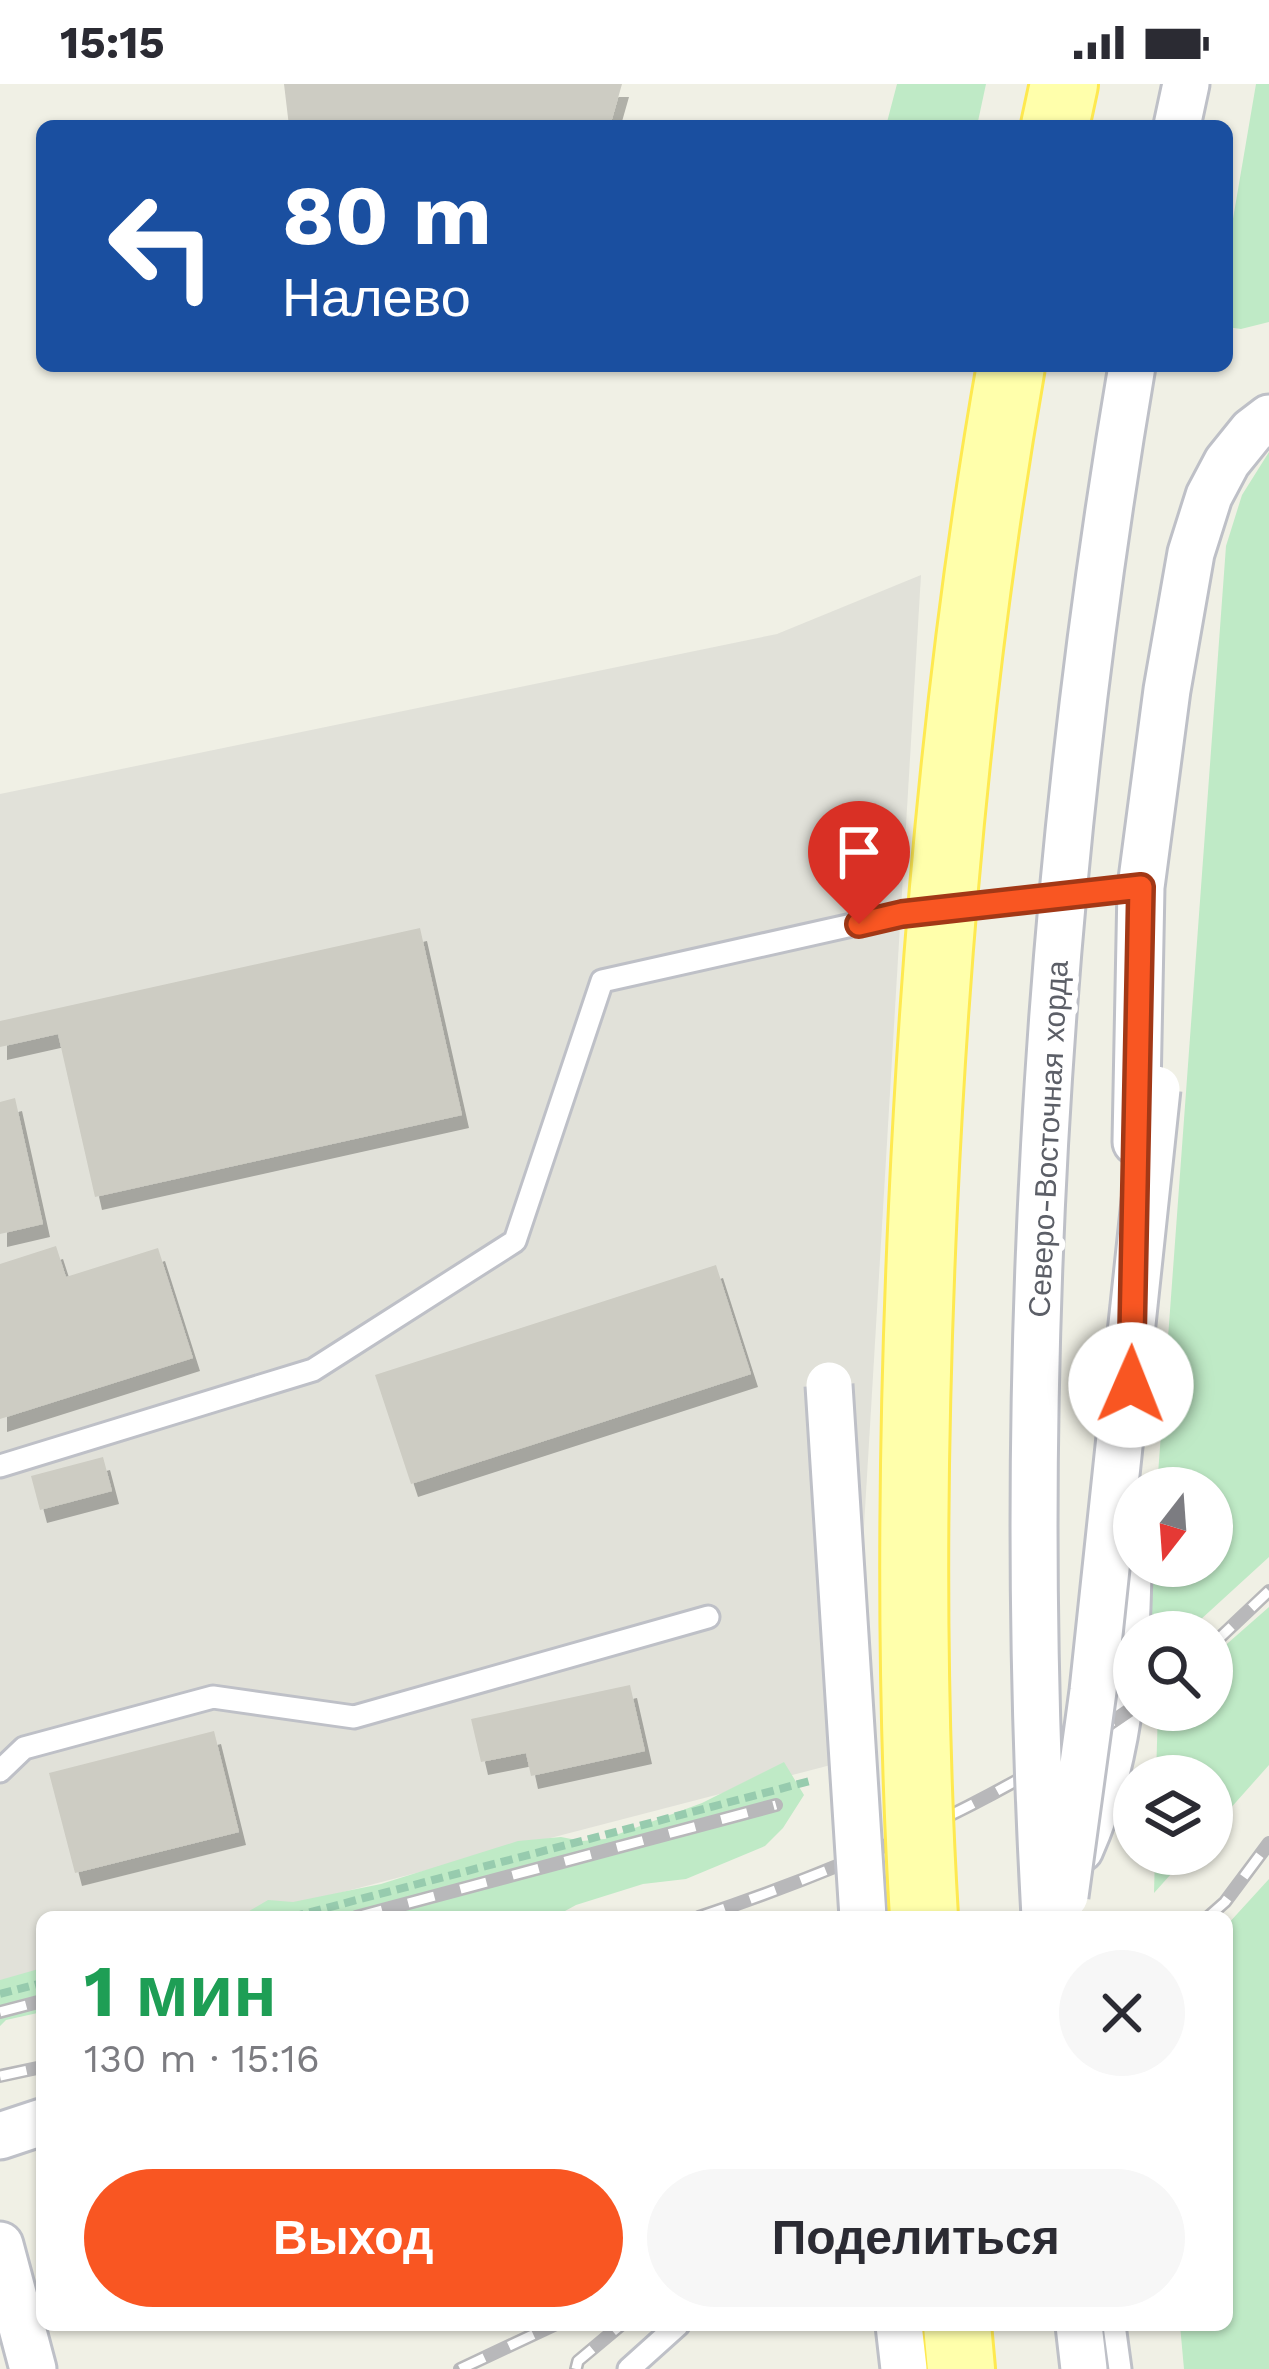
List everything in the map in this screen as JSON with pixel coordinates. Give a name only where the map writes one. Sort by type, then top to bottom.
[{"type":"main road","points":[[1056,120],[1064,84]]},
{"type":"main road","points":[[924,1911],[914,1580],[917,1346],[931,1036],[959,735],[1010,372]]},
{"type":"main road","points":[[958,2331],[961,2369]]},
{"type":"street","points":[[1178,120],[1186,84]]},
{"type":"street","name":"Северо-Восточная хорда","points":[[1046,1911],[1034,1611],[1033,1383],[1049,1079],[1075,761],[1131,372]]},
{"type":"street","points":[[1030,1911],[1081,1848],[1108,1778],[1124,1692],[1141,887],[1191,553],[1209,496],[1227,462],[1269,418]]},
{"type":"street","points":[[1063,1911],[1093,1691],[1157,1089]]},
{"type":"street","points":[[829,1385],[863,1911]]},
{"type":"street","points":[[0,2136],[36,2124]]},
{"type":"street","points":[[0,2245],[33,2369]]},
{"type":"street","points":[[900,2331],[904,2369]]},
{"type":"street","points":[[1080,2331],[1084,2369]]},
{"type":"lane","points":[[0,1466],[313,1370],[515,1241],[602,981],[902,914],[1141,887]]},
{"type":"lane","points":[[0,1771],[24,1748],[213,1697],[354,1718],[708,1617]]},
{"type":"lane","points":[[629,2369],[671,2331]]},
{"type":"lane","points":[[1115,2331],[1120,2369]]},
{"type":"path","points":[[315,1911],[810,1781]]},
{"type":"path","points":[[0,1994],[36,1985]]},
{"type":"shaded area","points":[[921,575],[850,1760],[270,1911],[36,1911],[36,1973],[0,1982],[0,794],[777,634]]},
{"type":"green space","points":[[897,84],[986,84],[978,120],[888,120]]},
{"type":"green space","points":[[1256,84],[1269,84],[1269,322],[1241,329],[1233,328],[1233,219]]},
{"type":"green space","points":[[1269,452],[1269,1557],[1210,1611],[1148,1611],[1149,1587],[1233,1587],[1233,1467],[1159,1467],[1226,546],[1242,495]]},
{"type":"green space","points":[[1269,1607],[1269,1765],[1233,1805],[1233,1755],[1157,1755],[1157,1731],[1233,1731],[1233,1639]]},
{"type":"green space","points":[[784,1762],[804,1795],[765,1846],[686,1879],[643,1884],[565,1911],[249,1911],[268,1900],[293,1902],[381,1884],[518,1841],[605,1839],[702,1803]]},
{"type":"green space","points":[[1154,1875],[1170,1875],[1154,1893]]},
{"type":"green space","points":[[1269,1879],[1269,2369],[1184,2369],[1181,2331],[1233,2331],[1233,1918]]},
{"type":"green space","points":[[36,1970],[36,2013],[6,2020],[0,2026],[0,1980]]},
{"type":"building","points":[[284,84],[622,84],[612,120],[288,120]]},
{"type":"building","points":[[420,928],[462,1115],[95,1197],[58,1034],[0,1047],[0,1021]]},
{"type":"building","points":[[15,1098],[43,1224],[0,1234],[0,1102]]},
{"type":"building","points":[[56,1246],[66,1277],[158,1248],[193,1358],[0,1419],[0,1264]]},
{"type":"building","points":[[716,1265],[751,1374],[411,1484],[375,1375]]},
{"type":"building","points":[[103,1457],[112,1491],[40,1510],[31,1476]]},
{"type":"building","points":[[630,1685],[645,1751],[531,1776],[526,1753],[481,1762],[471,1719]]},
{"type":"building","points":[[214,1731],[239,1832],[75,1873],[49,1773]]},
{"type":"railway","points":[[1233,1625],[1269,1591]]},
{"type":"railway","points":[[715,1911],[924,1828],[1031,1772],[1113,1721]]},
{"type":"railway","points":[[378,1911],[776,1805]]},
{"type":"railway","points":[[1215,1911],[1269,1843]]},
{"type":"railway","points":[[0,2012],[36,2003]]},
{"type":"railway","points":[[0,2076],[36,2068]]},
{"type":"railway","points":[[460,2369],[541,2331]]},
{"type":"railway","points":[[576,2369],[578,2361],[614,2331]]},
{"type":"route","points":[[859,924],[902,914],[1141,887],[1131,1385]]}]
